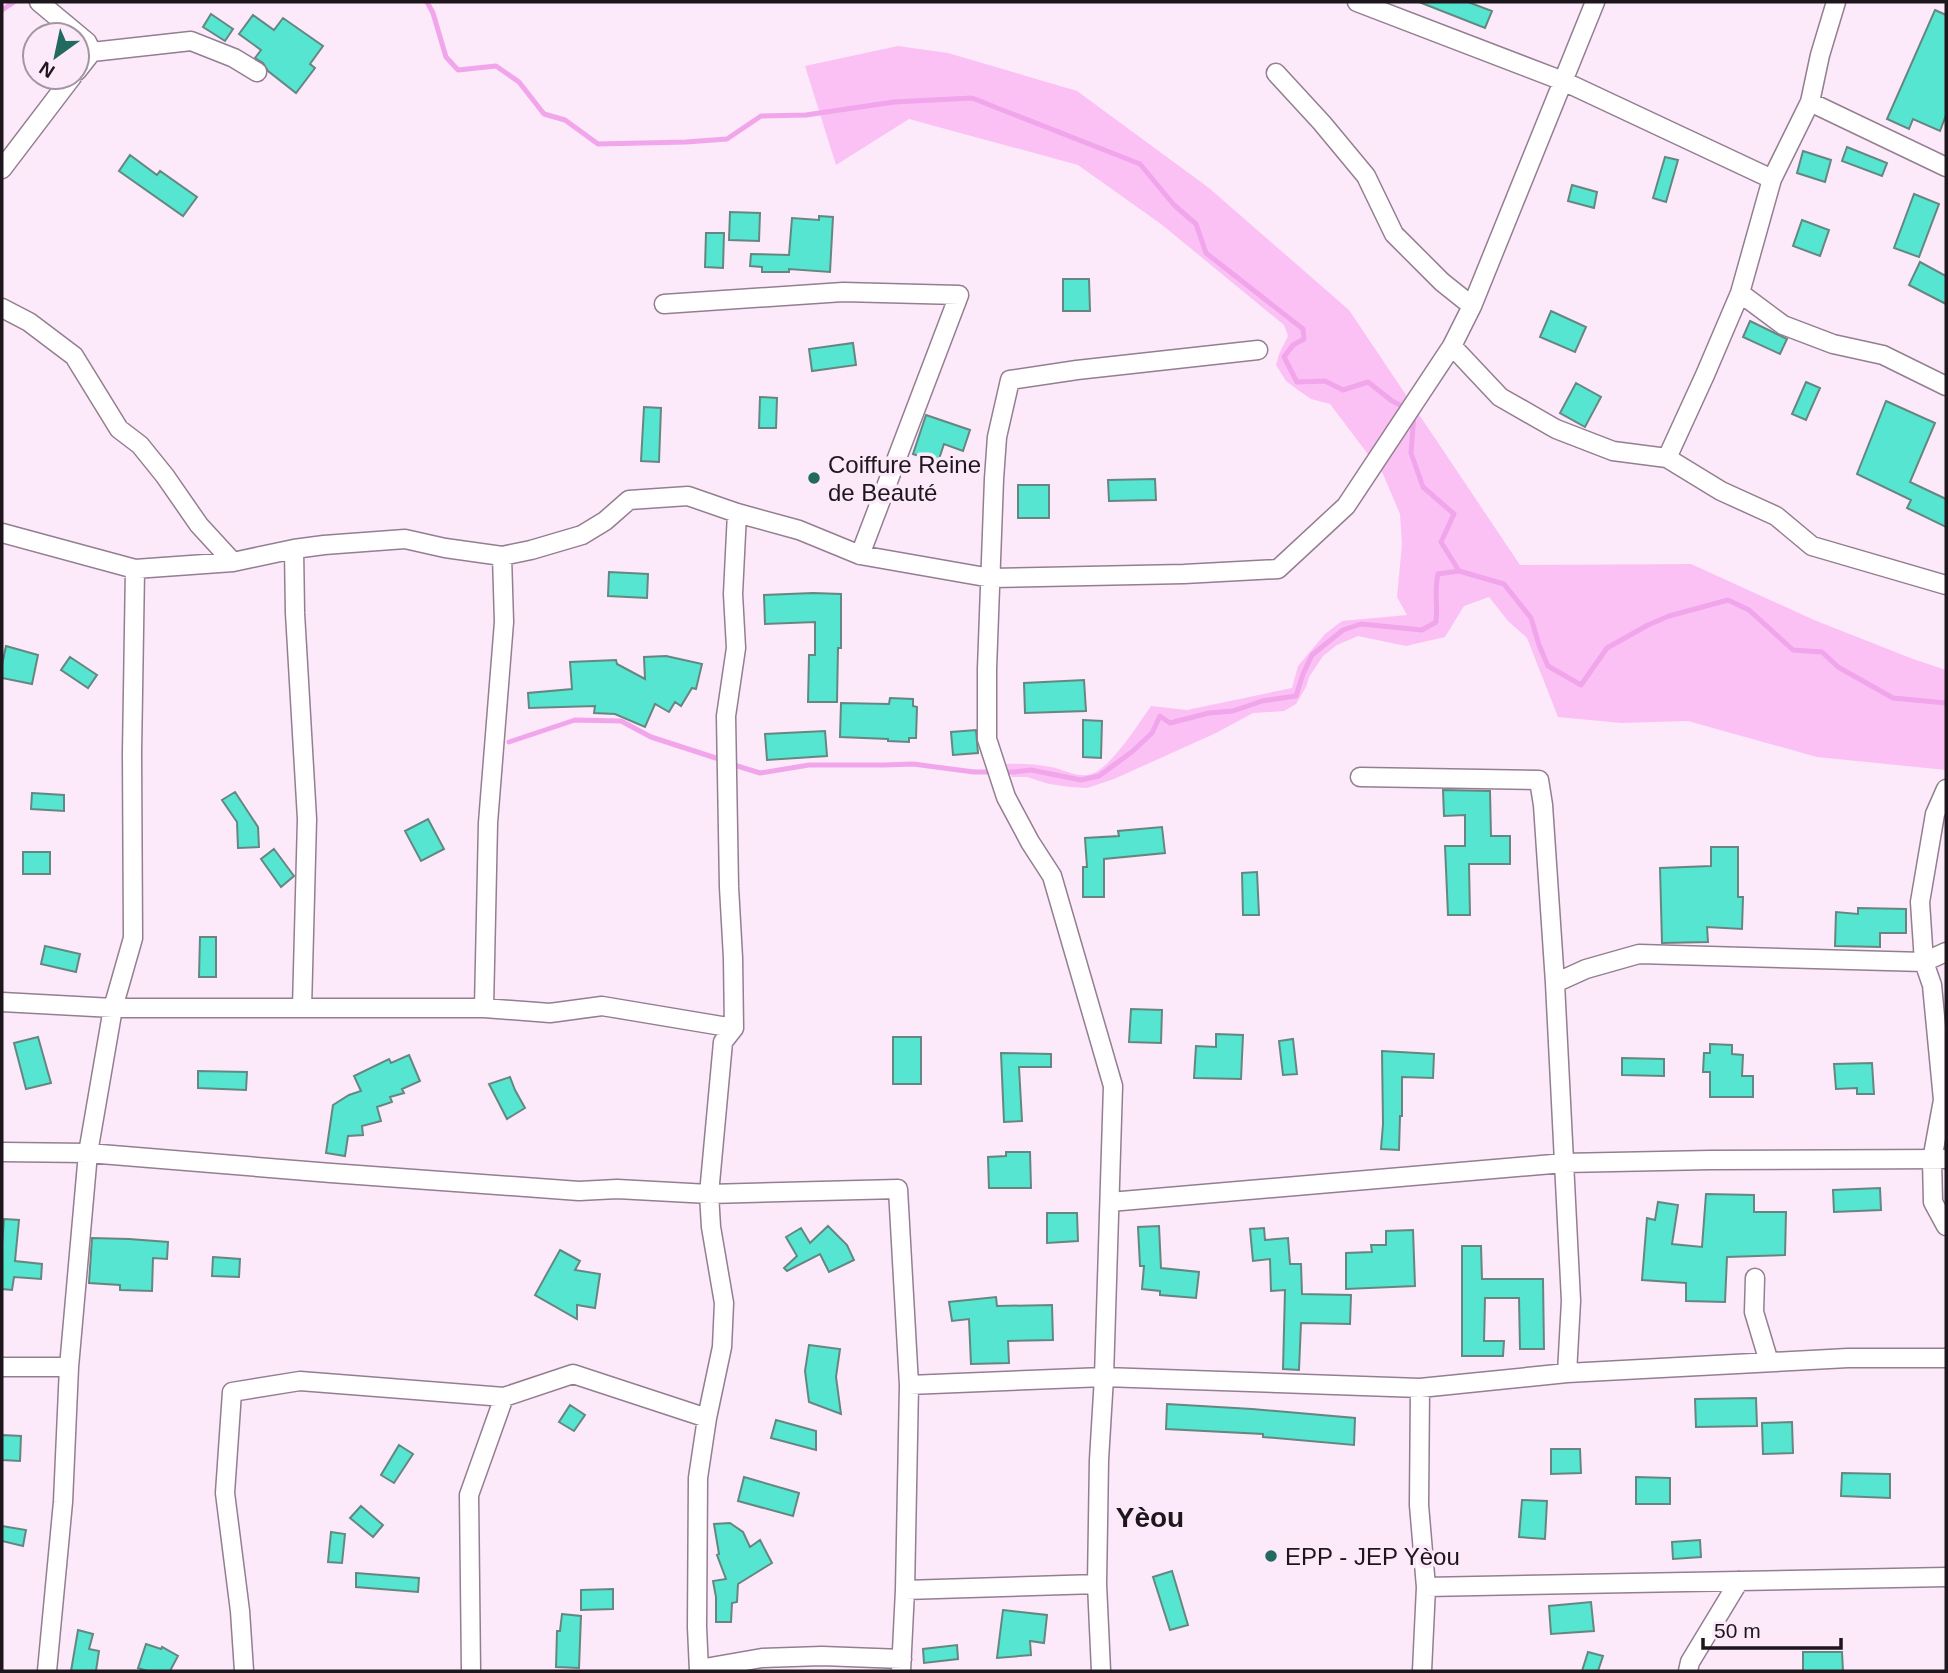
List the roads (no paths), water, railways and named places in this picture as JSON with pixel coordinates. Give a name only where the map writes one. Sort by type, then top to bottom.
[{"type":"street","points":[[39,2],[87,42],[92,52],[191,41],[234,58],[257,72]]},
{"type":"street","points":[[1357,2],[1563,81],[1772,178]]},
{"type":"street","points":[[2,533],[135,569],[233,562],[294,549],[405,539],[502,556],[582,536],[629,500],[688,496],[799,530],[860,555],[991,578],[1278,569],[1346,506],[1452,346],[1472,306],[1595,2]]},
{"type":"street","points":[[1667,458],[1740,293],[1772,178],[1810,102],[1820,55],[1836,2]]},
{"type":"street","points":[[1276,73],[1366,176],[1394,234],[1472,306]]},
{"type":"street","points":[[2,169],[61,91]]},
{"type":"street","points":[[1810,102],[1946,167]]},
{"type":"street","points":[[664,304],[843,292],[959,295],[860,555]]},
{"type":"street","points":[[1740,293],[1783,325],[1833,344],[1883,355],[1946,386]]},
{"type":"street","points":[[2,308],[29,322],[74,356],[120,429],[140,445],[165,475],[199,525],[233,562]]},
{"type":"street","points":[[1452,346],[1500,397],[1556,429],[1613,451],[1667,458],[1721,491],[1776,516],[1812,546],[1946,585]]},
{"type":"street","points":[[1101,1671],[1097,1584],[1113,1086],[1052,876],[1006,797],[987,739],[987,668],[997,437],[1010,380],[1258,349]]},
{"type":"street","points":[[2,1152],[89,1153],[579,1191],[617,1189],[709,1194],[898,1189],[909,1385],[901,1665],[822,1656],[762,1658],[699,1670],[696,1627],[698,1478],[722,1347],[724,1303],[710,1227],[709,1194],[723,1042],[734,1028],[726,716],[736,648],[733,594],[737,513]]},
{"type":"street","points":[[294,549],[307,819],[302,1008]]},
{"type":"street","points":[[484,1008],[488,822],[504,622],[502,556]]},
{"type":"street","points":[[47,1671],[63,1502],[69,1367],[89,1153],[113,1008],[133,937],[135,569]]},
{"type":"street","points":[[1360,777],[1539,780],[1555,983],[1571,1301],[1567,1373]]},
{"type":"street","points":[[1946,789],[1936,814],[1920,902],[1924,962],[1932,985],[1943,1100],[1933,1202],[1946,1226]]},
{"type":"street","points":[[1555,983],[1586,969],[1639,954],[1924,962],[1946,952]]},
{"type":"street","points":[[2,1002],[113,1008],[484,1008],[550,1013],[602,1006],[734,1028]]},
{"type":"street","points":[[1110,1202],[1564,1163],[1939,1159]]},
{"type":"street","points":[[1755,1278],[1754,1312],[1769,1362]]},
{"type":"street","points":[[909,1385],[1104,1377],[1420,1388],[1567,1373],[1849,1358],[1946,1358]]},
{"type":"street","points":[[2,1367],[69,1367]]},
{"type":"street","points":[[244,1671],[240,1611],[225,1493],[232,1392],[300,1381],[504,1397],[573,1374],[707,1419]]},
{"type":"street","points":[[1420,1388],[1419,1505],[1426,1587],[1422,1671]]},
{"type":"street","points":[[471,1671],[469,1495],[504,1397]]},
{"type":"street","points":[[1426,1587],[1946,1577]]},
{"type":"street","points":[[1688,1671],[1690,1662],[1739,1581]]},
{"type":"street","points":[[905,1590],[1097,1584]]},
{"type":"waterway","points":[[2,10],[14,2]]},
{"type":"waterway","points":[[427,2],[446,57],[458,70],[496,66],[519,82],[544,114],[565,120],[598,144],[727,139],[761,116],[806,115],[894,102],[972,98],[1140,164],[1174,205],[1196,224],[1206,253],[1303,329],[1304,339],[1293,345],[1284,357],[1297,382],[1325,381],[1343,390],[1368,382],[1392,401],[1406,408]]},
{"type":"waterway","points":[[1414,414],[1411,453],[1423,487],[1454,514],[1441,542],[1459,571],[1504,584],[1531,618],[1548,666],[1581,685],[1607,648],[1669,616],[1728,600],[1749,610],[1793,650],[1822,652],[1838,667],[1893,698],[1946,703]]},
{"type":"waterway","points":[[731,764],[760,773],[809,765],[913,764],[974,772],[1031,770],[1081,780],[1099,776],[1152,733],[1160,716],[1170,723],[1209,713],[1233,711],[1262,701],[1296,696],[1312,655],[1343,630],[1361,624],[1422,630],[1436,622],[1438,574],[1459,571]]},
{"type":"waterway","points":[[509,742],[575,720],[621,721],[651,737],[722,760]]},
{"type":"place","name":"Coiffure Reine de Beauté","points":[[814,478]]},
{"type":"place","name":"EPP - JEP Yèou","points":[[1271,1556]]},
{"type":"district","name":"Yèou","points":[[1150,1517]]}]
